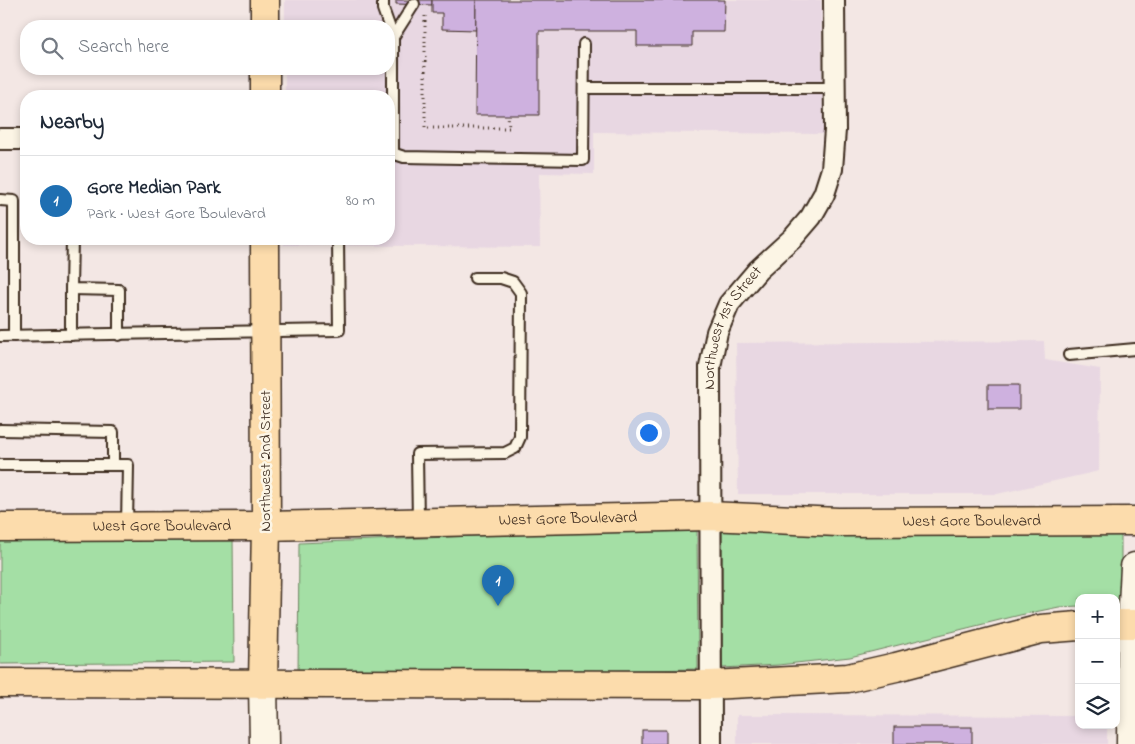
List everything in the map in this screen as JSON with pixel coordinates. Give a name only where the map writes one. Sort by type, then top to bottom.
[{"type":"main road","points":[[265,0],[265,20]]},
{"type":"main road","points":[[265,75],[265,90]]},
{"type":"main road","name":"Northwest 2nd Street","points":[[263,683],[266,526],[265,245]]},
{"type":"main road","name":"West Gore Boulevard","points":[[0,527],[266,526],[709,516],[838,522],[1135,521]]},
{"type":"main road","points":[[0,683],[710,685],[848,678],[1041,629],[1075,626]]},
{"type":"street","name":"Northwest 1st Street","points":[[711,744],[710,367],[717,332],[728,304],[758,270],[793,238],[811,217],[824,194],[832,169],[835,130],[834,0]]},
{"type":"street","points":[[0,139],[20,139]]},
{"type":"street","points":[[1131,744],[1128,624],[1135,567]]},
{"type":"street","points":[[263,683],[264,744]]},
{"type":"lane","points":[[383,0],[383,9],[387,20]]},
{"type":"lane","points":[[395,34],[414,4]]},
{"type":"lane","points":[[395,154],[404,157],[583,160],[584,44]]},
{"type":"lane","points":[[392,75],[392,90]]},
{"type":"lane","points":[[584,88],[835,88]]},
{"type":"lane","points":[[0,200],[14,200],[14,336]]},
{"type":"lane","points":[[71,335],[72,245]]},
{"type":"lane","points":[[0,336],[339,330],[338,245]]},
{"type":"lane","points":[[418,522],[417,454],[504,453],[515,448],[520,437],[521,293],[513,282],[501,278],[475,278]]},
{"type":"lane","points":[[71,289],[119,290],[119,335]]},
{"type":"lane","points":[[1068,355],[1135,350]]},
{"type":"lane","points":[[0,430],[113,432],[113,465]]},
{"type":"lane","points":[[0,465],[128,465],[127,526]]},
{"type":"path","points":[[425,10],[425,128],[509,128],[508,115]]},
{"type":"shaded area","points":[[285,0],[821,0],[823,134],[594,132],[594,174],[539,173],[540,247],[284,245],[395,245],[395,90],[285,90],[285,75],[395,75],[395,20],[285,20]]},
{"type":"shaded area","points":[[1044,341],[1045,360],[1100,369],[1099,471],[997,494],[738,494],[736,343]]},
{"type":"shaded area","points":[[737,715],[1075,716],[1075,729],[1107,729],[1107,744],[737,744]]},
{"type":"green space","points":[[697,527],[698,669],[298,676],[299,543]]},
{"type":"green space","points":[[1121,528],[1121,606],[1120,594],[1075,594],[1075,606],[1059,607],[1020,615],[850,657],[778,665],[722,668],[722,531]]},
{"type":"green space","points":[[233,536],[234,662],[0,664],[0,541]]},
{"type":"building","points":[[396,0],[432,0],[432,5],[396,4]]},
{"type":"building","points":[[432,0],[476,0],[476,30],[442,29],[442,13],[432,13]]},
{"type":"building","points":[[476,0],[725,0],[724,32],[692,32],[692,46],[637,46],[637,31],[539,31],[539,115],[475,115]]},
{"type":"building","points":[[988,385],[1019,385],[1019,409],[988,409]]},
{"type":"building","points":[[894,727],[972,727],[972,744],[894,744]]},
{"type":"building","points":[[642,730],[666,730],[666,744],[642,744]]},
{"type":"place","name":"Gore Median Park","points":[[498,606]]}]
